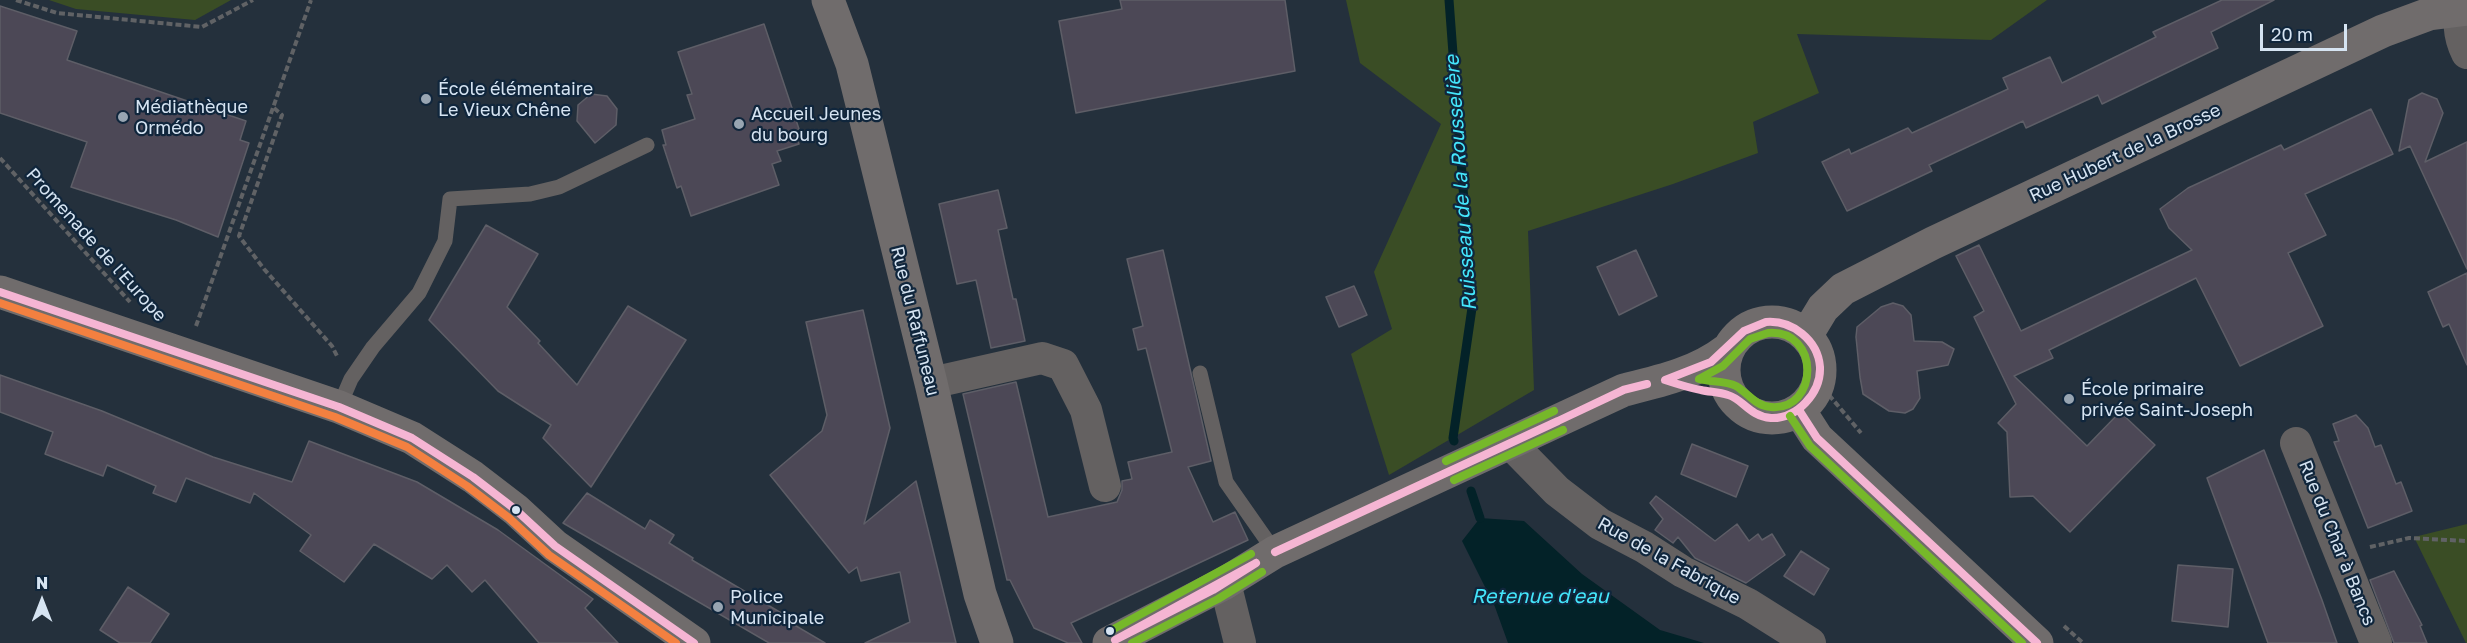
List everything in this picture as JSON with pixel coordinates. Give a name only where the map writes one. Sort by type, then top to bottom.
[{"type":"main road","name":"Rue du Raffuneau","points":[[828,0],[852,64],[931,383],[980,594],[997,643]]},
{"type":"main road","name":"Rue Hubert de la Brosse","points":[[1806,336],[1823,308],[1843,289],[2383,31],[2429,14],[2464,6]]},
{"type":"main road","points":[[0,292],[186,355],[345,393],[473,477],[516,510],[555,546],[688,641]]},
{"type":"main road","points":[[1773,321],[1791,325],[1806,336],[1816,350],[1820,366],[1818,384],[1810,399],[1799,410],[1785,417],[1769,418],[1754,415],[1740,407],[1730,395],[1724,380],[1723,364],[1728,349],[1739,334],[1755,325],[1773,321]]},
{"type":"main road","points":[[1109,643],[1225,583],[1275,552],[1624,390],[1697,369],[1728,349]]},
{"type":"main road","points":[[1665,380],[1699,390],[1730,395]]},
{"type":"main road","points":[[1799,410],[1817,438],[2037,643]]},
{"type":"street","points":[[2464,6],[2458,26],[2461,41],[2467,53]]},
{"type":"street","points":[[931,383],[1042,358],[1063,365],[1086,410],[1105,486]]},
{"type":"street","name":"Rue du Char à Bancs","points":[[2296,443],[2342,553],[2376,643]]},
{"type":"street","name":"Rue de la Fabrique","points":[[1497,450],[1600,524],[1644,547],[1683,572],[1748,604],[1810,643]]},
{"type":"street","points":[[1225,583],[1240,643]]},
{"type":"lane","points":[[345,393],[373,347],[420,293],[445,241],[450,199],[530,194],[559,187],[647,146]]},
{"type":"lane","points":[[1200,372],[1226,482],[1275,552]]},
{"type":"path","points":[[16,0],[57,13],[202,27],[253,0]]},
{"type":"path","points":[[186,355],[311,0]]},
{"type":"path","points":[[274,108],[282,115],[239,236],[264,269],[332,346],[345,393]]},
{"type":"path","name":"Promenade de l'Europe","points":[[0,158],[133,306]]},
{"type":"path","points":[[2342,553],[2409,538],[2467,541]]},
{"type":"green space","points":[[49,0],[231,0],[195,20],[76,9]]},
{"type":"green space","points":[[1346,0],[2047,0],[1991,40],[1797,34],[1819,93],[1753,122],[1758,153],[1673,184],[1528,231],[1534,390],[1389,475],[1351,354],[1392,329],[1374,272],[1441,124],[1360,63]]},
{"type":"green space","points":[[2467,524],[2467,643],[2466,643],[2414,537]]},
{"type":"water","name":"Retenue d'eau","points":[[1480,518],[1524,521],[1582,574],[1660,630],[1704,643],[1508,643],[1495,607],[1462,541]]},
{"type":"building","points":[[1120,0],[1285,0],[1295,71],[1076,113],[1059,21],[1122,9]]},
{"type":"building","points":[[2222,0],[2274,0],[2211,32],[2218,48],[2102,104],[2098,95],[2026,128],[2023,121],[1929,165],[1932,171],[1847,211],[1822,162],[1849,149],[1851,154],[1908,128],[1912,133],[2008,89],[2003,78],[2050,57],[2062,83],[2156,37],[2153,32]]},
{"type":"building","name":"Médiathèque Ormédo","points":[[0,6],[77,31],[67,60],[246,121],[240,140],[249,143],[218,237],[176,220],[71,187],[87,142],[0,113]]},
{"type":"building","name":"Accueil Jeunes du bourg","points":[[764,24],[799,129],[795,131],[799,144],[777,151],[781,161],[772,164],[779,185],[691,216],[681,186],[677,188],[663,145],[666,145],[662,130],[695,119],[687,95],[692,94],[678,52]]},
{"type":"building","points":[[2422,93],[2437,99],[2443,113],[2425,162],[2467,142],[2467,269],[2410,146],[2399,151],[2409,100]]},
{"type":"building","points":[[591,94],[607,96],[617,109],[616,125],[595,143],[577,121],[578,105]]},
{"type":"building","points":[[2371,109],[2393,154],[2305,194],[2326,235],[2288,253],[2323,326],[2240,366],[2196,278],[2049,350],[2053,358],[2014,376],[2087,446],[2120,412],[2155,445],[2070,532],[2033,496],[2010,497],[2007,432],[1998,423],[2016,404],[1974,317],[1984,311],[1956,256],[1979,245],[2021,331],[2192,250],[2169,228],[2160,209],[2188,188],[2281,145],[2284,150]]},
{"type":"building","points":[[998,190],[1007,228],[998,230],[1025,341],[991,348],[976,280],[957,284],[939,204]]},
{"type":"building","points":[[486,225],[538,254],[507,307],[540,341],[538,343],[577,385],[628,306],[686,340],[591,487],[543,438],[551,425],[498,391],[429,320]]},
{"type":"building","points":[[1163,250],[1211,461],[1188,467],[1213,522],[1235,512],[1248,540],[1071,623],[1082,643],[1068,643],[1034,628],[1010,580],[1007,580],[963,394],[1016,382],[1048,517],[1117,502],[1122,490],[1122,481],[1132,479],[1128,462],[1172,452],[1146,348],[1138,350],[1133,329],[1143,326],[1127,259]]},
{"type":"building","points":[[1636,250],[1657,296],[1619,315],[1597,267]]},
{"type":"building","points":[[2467,273],[2467,365],[2449,324],[2443,327],[2428,292]]},
{"type":"building","points":[[1354,286],[1367,315],[1339,327],[1326,297]]},
{"type":"building","points":[[1893,303],[1903,306],[1911,315],[1914,341],[1942,342],[1954,349],[1948,365],[1917,371],[1920,398],[1913,409],[1905,413],[1889,411],[1863,394],[1860,377],[1857,327],[1881,307]]},
{"type":"building","points":[[863,310],[890,428],[864,524],[916,481],[956,643],[865,643],[910,622],[900,572],[861,581],[857,567],[849,573],[770,475],[822,431],[827,415],[806,322]]},
{"type":"building","points":[[0,375],[102,411],[213,457],[292,482],[309,441],[417,482],[498,530],[593,599],[585,608],[618,643],[539,643],[485,580],[472,592],[447,565],[432,579],[374,544],[344,582],[300,551],[311,535],[254,493],[250,503],[186,478],[176,502],[153,493],[156,486],[107,465],[103,476],[45,454],[53,432],[0,412]]},
{"type":"building","points":[[2356,415],[2368,428],[2375,447],[2381,445],[2396,484],[2401,482],[2412,511],[2368,528],[2334,442],[2339,441],[2333,424]]},
{"type":"building","points":[[1692,444],[1748,466],[1736,497],[1681,474]]},
{"type":"building","points":[[2264,450],[2337,643],[2268,643],[2207,478]]},
{"type":"building","points":[[587,493],[645,529],[650,520],[674,535],[669,543],[693,558],[692,560],[793,620],[791,623],[825,643],[769,643],[563,523]]},
{"type":"building","points":[[1656,496],[1715,541],[1737,524],[1749,541],[1758,534],[1762,540],[1772,534],[1785,555],[1746,583],[1695,558],[1678,537],[1673,543],[1655,530],[1663,519],[1650,503]]},
{"type":"building","points":[[1801,551],[1829,569],[1814,595],[1784,576]]},
{"type":"building","points":[[2178,565],[2233,569],[2228,627],[2172,621]]},
{"type":"building","points":[[2394,571],[2422,625],[2420,626],[2427,643],[2394,643],[2370,580]]},
{"type":"building","points":[[128,587],[169,614],[150,643],[120,643],[100,630]]},
{"type":"waterway","name":"Ruisseau de la Rousselière","points":[[1449,0],[1472,308],[1454,441]]},
{"type":"waterway","points":[[1471,491],[1480,518]]},
{"type":"transit line","points":[[0,292],[339,407],[412,438],[473,477],[516,510],[555,546],[694,643]]},
{"type":"transit line","points":[[0,303],[335,417],[407,447],[467,486],[509,518],[549,555],[676,643]]},
{"type":"transit line","points":[[1766,322],[1776,322],[1794,328],[1809,340],[1818,357],[1819,377],[1812,395],[1806,403],[1790,414],[1781,417],[1763,417],[1728,395],[1665,380],[1711,362],[1744,331],[1766,322]]},
{"type":"transit line","points":[[1768,333],[1785,335],[1798,343],[1805,356],[1807,370],[1805,384],[1798,397],[1787,405],[1765,406],[1756,402],[1736,386],[1699,379],[1723,366],[1750,339],[1768,333]]},
{"type":"transit line","points":[[1558,421],[1623,390],[1647,384]]},
{"type":"transit line","points":[[1558,421],[1624,390],[1647,384]]},
{"type":"transit line","points":[[1799,410],[1817,438],[2037,643]]},
{"type":"transit line","points":[[1446,461],[1554,411]]},
{"type":"transit line","points":[[1790,416],[1810,446],[2022,643]]},
{"type":"transit line","points":[[1450,471],[1558,421]]},
{"type":"transit line","points":[[1450,471],[1558,421]]},
{"type":"transit line","points":[[1454,480],[1563,430]]},
{"type":"transit line","points":[[1275,552],[1450,471]]},
{"type":"transit line","points":[[1275,552],[1450,471]]},
{"type":"transit line","points":[[1110,631],[1251,554]]},
{"type":"transit line","points":[[1115,640],[1256,563]]},
{"type":"transit line","points":[[1115,640],[1213,590],[1256,563]]},
{"type":"transit line","points":[[1132,643],[1218,599],[1262,572]]},
{"type":"place","name":"École élémentaire Le Vieux Chêne","points":[[426,99]]},
{"type":"place","name":"Médiathèque Ormédo","points":[[123,117]]},
{"type":"place","name":"Accueil Jeunes du bourg","points":[[739,124]]},
{"type":"place","name":"École primaire privée Saint-Joseph","points":[[2069,399]]},
{"type":"place","name":"Police Municipale","points":[[718,607]]}]
